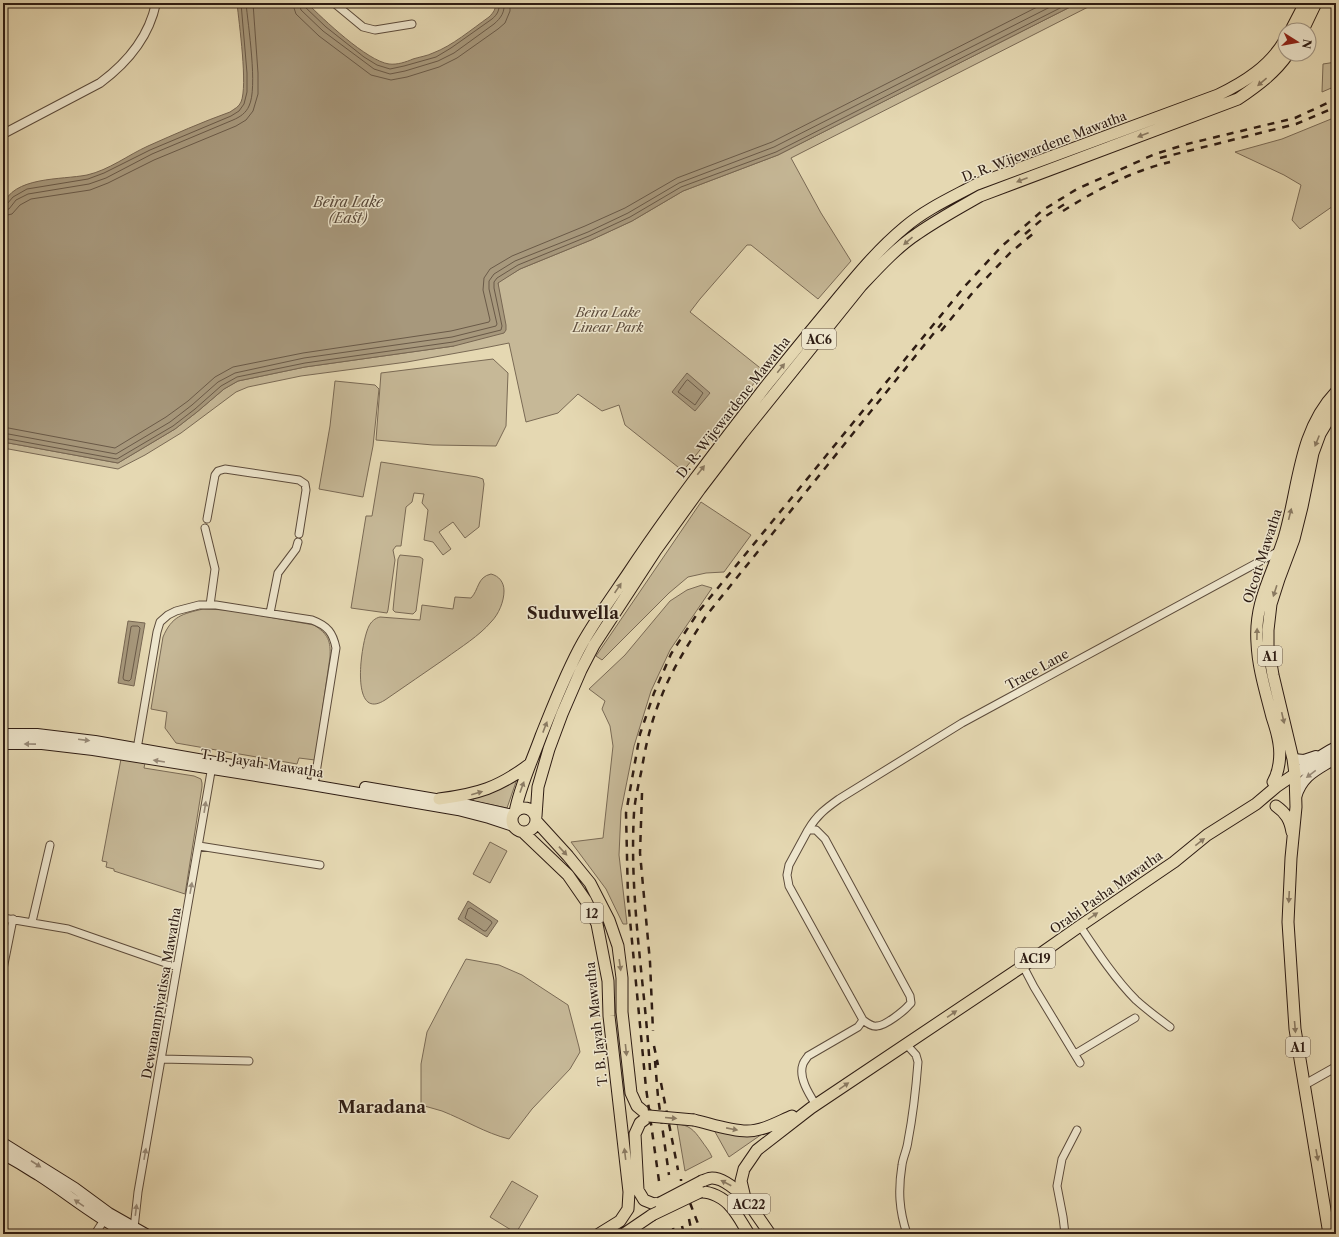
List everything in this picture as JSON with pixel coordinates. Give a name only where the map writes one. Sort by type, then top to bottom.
[{"type":"main road","points":[[1295,22],[1306,3]]},
{"type":"main road","points":[[1307,22],[1316,3]]},
{"type":"main road","name":"D. R. Wijewardene Mawatha","points":[[695,486],[781,368],[862,269],[882,248],[907,226],[941,203],[977,184],[1233,88],[1250,78],[1277,52]]},
{"type":"main road","name":"D. R. Wijewardene Mawatha","points":[[536,819],[538,787],[549,749],[562,714],[581,670],[612,607],[647,544],[695,486],[742,434],[861,286],[915,234],[980,196],[1238,99],[1262,83],[1283,62]]},
{"type":"main road","name":"Olcott Mawatha","points":[[1295,774],[1293,759],[1273,676],[1268,638],[1269,614],[1284,553],[1301,461],[1307,440],[1315,421],[1325,404],[1336,392]]},
{"type":"main road","name":"Olcott Mawatha","points":[[1273,782],[1277,772],[1279,743],[1259,666],[1256,634],[1257,624],[1262,595],[1298,524],[1313,453],[1320,434],[1336,407]]},
{"type":"main road","name":"D. R. Wijewardene Mawatha","points":[[514,813],[530,764],[570,667],[584,641],[612,607]]},
{"type":"main road","name":"T. B. Jayah Mawatha","points":[[3,734],[37,734],[95,741],[212,766],[458,810],[513,826]]},
{"type":"main road","name":"T. B. Jayah Mawatha","points":[[3,744],[42,744],[315,779],[459,802],[514,813]]},
{"type":"main road","points":[[1293,759],[1304,760],[1311,758],[1336,746]]},
{"type":"main road","points":[[1295,774],[1325,752]]},
{"type":"main road","points":[[1296,798],[1305,779],[1310,774],[1336,758]]},
{"type":"main road","points":[[439,799],[466,796],[484,791],[502,783],[530,764]]},
{"type":"main road","name":"Orabi Pasha Mawatha","points":[[814,1106],[1023,966],[1174,862],[1207,836],[1256,804],[1276,787],[1295,774]]},
{"type":"main road","name":"A1","points":[[1295,774],[1296,820],[1292,841],[1288,922],[1295,1029],[1329,1234]]},
{"type":"main road","name":"Orabi Pasha Mawatha","points":[[1256,804],[1273,782]]},
{"type":"main road","name":"A1","points":[[1256,804],[1272,805],[1281,810],[1290,821],[1292,841]]},
{"type":"main road","points":[[520,809],[529,809],[536,819],[532,830],[524,833],[518,831],[513,826],[512,820],[514,813],[520,809]]},
{"type":"main road","name":"T. B. Jayah Mawatha","points":[[536,819],[590,883],[610,920],[618,946],[622,978],[622,1012],[630,1093],[637,1106],[648,1116]]},
{"type":"main road","name":"T. B. Jayah Mawatha","points":[[524,833],[573,881],[586,901],[597,924],[608,981],[609,1016],[634,1191]]},
{"type":"main road","points":[[602,949],[618,946]]},
{"type":"main road","points":[[599,1234],[620,1221],[628,1209],[634,1191],[636,1134],[640,1123],[648,1116],[694,1120],[748,1131],[769,1127],[814,1106]]},
{"type":"main road","name":"AC22","points":[[745,1198],[741,1181],[744,1169],[757,1150],[814,1106]]},
{"type":"main road","points":[[3,1143],[75,1188],[106,1217]]},
{"type":"main road","points":[[3,1155],[13,1159],[131,1231],[146,1234]]},
{"type":"main road","name":"AC22","points":[[749,1234],[731,1206],[701,1187],[712,1178],[720,1180],[734,1188],[745,1198],[770,1234]]},
{"type":"main road","points":[[634,1191],[644,1200],[654,1204],[701,1187]]},
{"type":"main road","points":[[624,1234],[701,1187]]},
{"type":"street","points":[[3,134],[100,83],[115,72],[133,54],[148,29],[156,3]]},
{"type":"street","points":[[334,3],[363,27],[375,30],[412,24]]},
{"type":"street","points":[[207,519],[215,475],[218,471],[225,469],[299,480],[305,484],[306,490],[299,534]]},
{"type":"street","points":[[205,528],[215,569],[210,605]]},
{"type":"street","points":[[270,614],[278,573],[296,549],[298,542]]},
{"type":"street","name":"Trace Lane","points":[[863,1020],[789,886],[787,875],[789,865],[815,819],[839,799],[962,723],[1284,553]]},
{"type":"street","points":[[136,749],[157,632],[160,622],[168,615],[176,611],[199,605],[210,605],[312,620],[325,626],[334,637],[336,648],[315,779]]},
{"type":"street","name":"Dewanampiyatissa Mawatha","points":[[131,1231],[212,766]]},
{"type":"street","points":[[808,830],[816,830],[825,839],[911,999],[911,1002],[907,1008],[883,1025],[872,1026],[863,1020],[858,1027],[808,1056],[803,1063],[802,1073],[814,1106]]},
{"type":"street","points":[[32,922],[50,845]]},
{"type":"street","points":[[199,846],[320,865]]},
{"type":"street","points":[[3,918],[68,929],[177,967]]},
{"type":"street","points":[[3,969],[13,919]]},
{"type":"street","points":[[1080,926],[1105,962],[1135,998],[1147,1010],[1170,1027]]},
{"type":"street","points":[[1023,966],[1064,1039],[1080,1063]]},
{"type":"street","points":[[1075,1054],[1135,1018]]},
{"type":"street","points":[[906,1044],[916,1055],[918,1062],[906,1155],[902,1162],[899,1198],[900,1211],[907,1234]]},
{"type":"street","points":[[161,1059],[250,1061]]},
{"type":"street","points":[[1304,1085],[1336,1067]]},
{"type":"street","points":[[1065,1234],[1057,1186],[1062,1159],[1077,1130]]},
{"type":"street","points":[[95,1234],[106,1217]]},
{"type":"green space","name":"Beira Lake Linear Park","points":[[1078,3],[1096,3],[791,158],[821,213],[851,261],[818,299],[751,245],[747,245],[700,299],[690,312],[764,371],[683,471],[625,425],[619,405],[602,411],[578,394],[558,413],[526,422],[509,343],[407,362],[301,376],[248,387],[236,392],[181,433],[145,455],[118,469],[3,448],[3,442],[118,463],[175,429],[224,389],[238,381],[305,367],[454,346],[498,287],[498,283],[520,269],[591,240],[632,221],[683,191],[778,155]]},
{"type":"green space","points":[[1336,62],[1336,86],[1322,92],[1323,64]]},
{"type":"green space","points":[[1336,117],[1336,204],[1300,229],[1292,220],[1301,185],[1284,175],[1235,152],[1282,139]]},
{"type":"green space","points":[[493,359],[508,373],[506,426],[496,446],[433,445],[376,440],[381,373]]},
{"type":"green space","points":[[335,381],[375,385],[379,389],[373,446],[363,497],[319,489],[330,426]]},
{"type":"green space","points":[[381,462],[477,477],[483,479],[484,484],[479,527],[465,538],[453,522],[439,532],[451,549],[443,555],[433,542],[424,540],[428,510],[422,503],[424,494],[414,493],[412,502],[406,507],[401,546],[396,546],[393,550],[395,560],[387,613],[351,608],[366,516],[372,516]]},
{"type":"green space","points":[[701,502],[751,535],[724,572],[706,573],[688,577],[669,593],[602,660],[596,656]]},
{"type":"green space","points":[[400,555],[420,557],[423,559],[416,611],[413,614],[395,612],[393,610],[398,559]]},
{"type":"green space","points":[[491,574],[499,578],[504,588],[502,603],[494,619],[475,637],[385,700],[374,704],[366,700],[362,691],[360,677],[361,662],[366,634],[372,622],[376,618],[380,617],[420,620],[422,605],[453,609],[455,597],[471,598],[483,578]]},
{"type":"green space","points":[[702,585],[712,588],[670,650],[651,691],[634,746],[621,811],[619,855],[627,924],[623,924],[606,889],[571,842],[603,838],[613,746],[610,726],[602,709],[605,701],[589,689],[625,655],[670,601],[687,590]]},
{"type":"green space","points":[[203,609],[229,610],[314,625],[328,638],[330,657],[315,760],[299,758],[297,764],[176,743],[165,728],[167,712],[151,709],[163,637],[170,624],[178,617]]},
{"type":"green space","points":[[121,759],[145,763],[144,768],[194,776],[201,779],[202,787],[185,894],[114,871],[114,869],[106,867],[107,862],[102,861]]},
{"type":"green space","points":[[518,776],[507,808],[473,801],[473,799],[495,790]]},
{"type":"green space","points":[[490,842],[507,851],[490,883],[473,874]]},
{"type":"green space","points":[[466,959],[499,965],[522,975],[568,1005],[579,1047],[580,1052],[570,1069],[532,1109],[509,1139],[442,1111],[421,1105],[421,1064],[427,1032]]},
{"type":"green space","points":[[677,1124],[688,1127],[693,1131],[707,1148],[712,1157],[685,1171]]},
{"type":"green space","points":[[714,1130],[765,1132],[729,1157]]},
{"type":"green space","points":[[512,1181],[538,1196],[516,1233],[490,1217]]},
{"type":"water","name":"Beira Lake (East)","points":[[237,3],[307,3],[334,29],[358,48],[380,61],[392,64],[401,63],[428,55],[447,46],[489,17],[494,10],[495,3],[1078,3],[778,155],[683,191],[632,221],[591,240],[520,269],[498,283],[506,325],[506,330],[504,333],[454,346],[305,367],[238,381],[224,389],[175,429],[118,463],[3,442],[3,206],[8,196],[16,189],[27,184],[52,179],[77,177],[103,170],[148,146],[230,112],[238,107],[243,94],[244,83]]},
{"type":"water","points":[[687,373],[710,393],[695,411],[672,392]]},
{"type":"water","points":[[128,621],[145,623],[134,686],[118,683]]},
{"type":"water","points":[[468,901],[498,921],[487,937],[458,919]]},
{"type":"railway","points":[[659,1181],[646,1088],[628,899],[626,813],[640,734],[654,693],[671,654],[699,611],[965,286],[1002,246],[1043,210],[1077,189],[1155,154],[1187,144],[1295,118],[1336,99]]},
{"type":"railway","points":[[1160,158],[1296,124],[1336,107]]},
{"type":"railway","points":[[1063,211],[1088,196],[1128,176],[1142,170],[1170,162]]},
{"type":"railway","points":[[1025,234],[1046,216],[1068,202]]},
{"type":"railway","points":[[941,331],[974,291],[1010,253],[1034,233]]},
{"type":"railway","points":[[650,1070],[638,942],[633,845],[636,796],[647,740],[658,704],[666,685],[706,616],[942,323]]},
{"type":"railway","points":[[642,793],[640,853],[650,962],[653,1031]]},
{"type":"railway","points":[[654,1046],[658,1065]]},
{"type":"railway","points":[[655,1061],[658,1097],[669,1175]]},
{"type":"railway","points":[[661,1083],[678,1170]]},
{"type":"railway","points":[[685,1190],[702,1234]]},
{"type":"railway","points":[[689,1219],[692,1234]]},
{"type":"railway","points":[[682,1226],[684,1234]]},
{"type":"railway","points":[[673,1228],[674,1234]]},
{"type":"district","name":"Suduwella","points":[[573,613]]},
{"type":"district","name":"Maradana","points":[[382,1107]]}]
